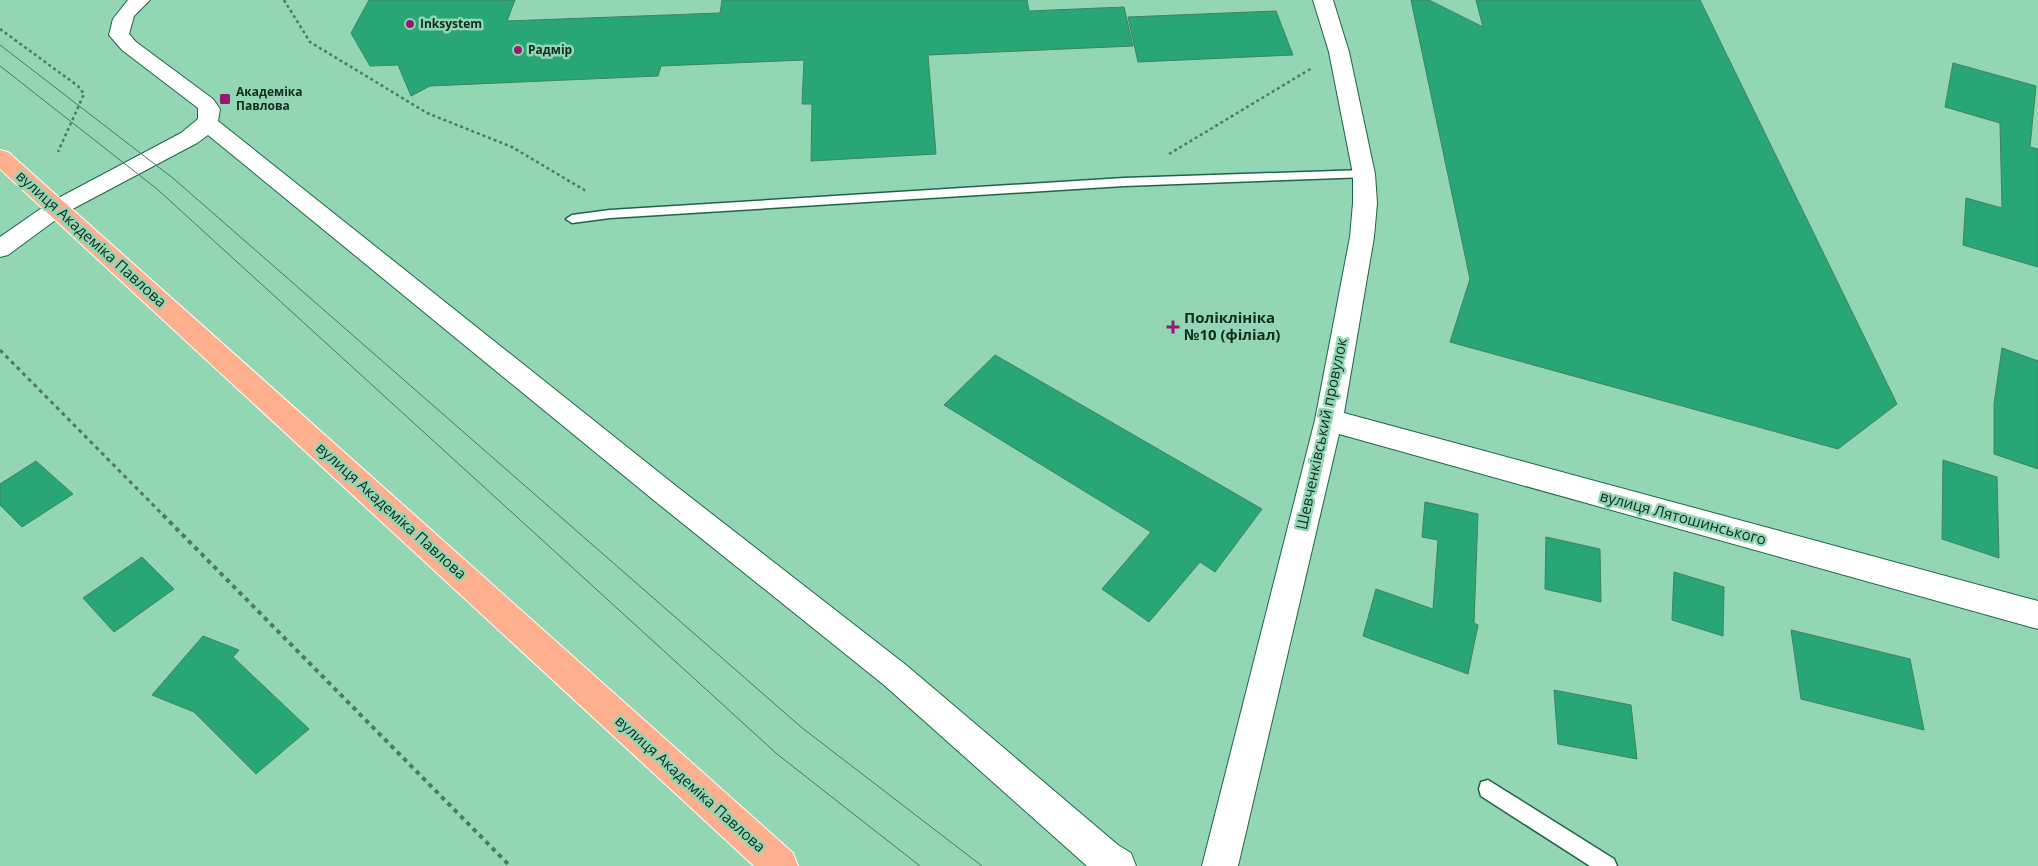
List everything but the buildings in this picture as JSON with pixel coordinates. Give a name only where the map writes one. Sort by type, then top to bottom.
[{"type":"main road","name":"вулиця Академіка Павлова","points":[[0,157],[780,866]]},
{"type":"street","points":[[0,249],[56,208],[190,138],[207,123],[210,109],[206,104],[129,46],[119,35],[120,22],[131,7],[140,0]]},
{"type":"street","name":"Шевченківський провулок","points":[[1220,866],[1329,420],[1362,237],[1365,203],[1364,174],[1339,52],[1323,0]]},
{"type":"street","points":[[207,123],[666,494],[894,674],[1105,858],[1118,866]]},
{"type":"street","name":"вулиця Лятошинського","points":[[1329,420],[2038,616]]},
{"type":"lane","points":[[572,219],[623,213],[1124,182],[1364,174]]},
{"type":"lane","points":[[1488,789],[1606,866]]},
{"type":"path","points":[[284,0],[310,42],[427,113],[512,147],[623,213]]},
{"type":"path","points":[[0,29],[78,86],[84,94],[58,152]]},
{"type":"path","points":[[1124,182],[1339,52]]},
{"type":"path","points":[[0,350],[510,866]]},
{"type":"tram line","points":[[0,45],[174,179],[801,727],[982,866]]},
{"type":"tram line","points":[[0,66],[157,189],[777,754],[920,866]]},
{"type":"place","name":"Inksystem","points":[[410,24]]},
{"type":"place","name":"Радмір","points":[[518,50]]},
{"type":"place","name":"Академіка Павлова","points":[[225,99]]},
{"type":"place","name":"Поліклініка №10 (філіал)","points":[[1173,327]]}]
